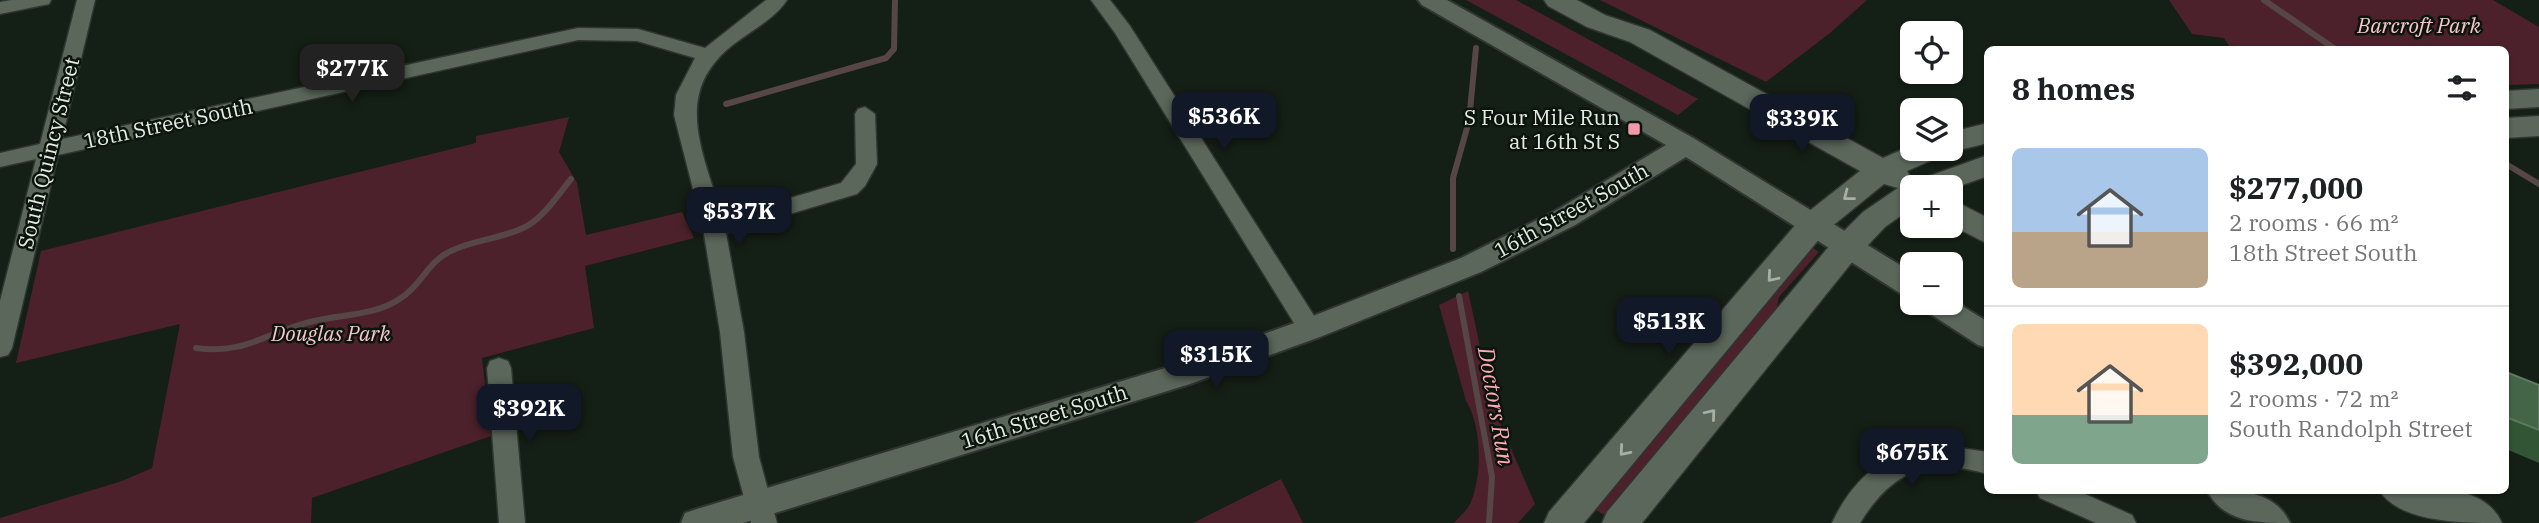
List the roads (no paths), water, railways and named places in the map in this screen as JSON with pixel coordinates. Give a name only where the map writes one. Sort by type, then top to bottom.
[{"type":"main road","points":[[1557,0],[1596,21],[1640,36]]},
{"type":"main road","points":[[1589,0],[1608,10],[1640,36],[1900,182]]},
{"type":"main road","points":[[2509,128],[2539,126]]},
{"type":"main road","points":[[1963,139],[1984,134]]},
{"type":"main road","points":[[1575,519],[1814,224],[1882,170],[1903,161]]},
{"type":"main road","points":[[1959,175],[1984,166]]},
{"type":"main road","points":[[1620,523],[1847,245],[1900,199]]},
{"type":"main road","points":[[1963,218],[1984,231]]},
{"type":"main road","points":[[2404,494],[2454,523]]},
{"type":"main road","points":[[2434,494],[2484,523]]},
{"type":"street","points":[[0,8],[42,0]]},
{"type":"street","name":"South Quincy Street","points":[[0,348],[86,0]]},
{"type":"street","points":[[761,513],[738,407],[732,332],[714,228],[684,116],[684,97],[690,80],[706,55],[758,18],[778,0]]},
{"type":"street","points":[[1100,0],[1123,30],[1310,329]]},
{"type":"street","points":[[1430,0],[1686,145],[1900,279]]},
{"type":"street","name":"18th Street South","points":[[0,160],[578,34],[638,35],[706,55]]},
{"type":"street","points":[[714,228],[849,189],[862,179],[868,165],[865,114]]},
{"type":"street","name":"16th Street South","points":[[697,523],[761,513],[1190,372],[1310,329],[1471,265],[1565,218],[1686,145]]},
{"type":"street","points":[[1954,315],[1984,334]]},
{"type":"street","points":[[499,368],[512,523]]},
{"type":"street","points":[[1846,523],[1876,479],[1898,468],[1925,459],[1958,454],[1984,462]]},
{"type":"street","points":[[2058,494],[2123,523]]},
{"type":"waterway","points":[[726,104],[886,58],[894,49],[895,0]]},
{"type":"waterway","points":[[2264,0],[2331,46]]},
{"type":"waterway","name":"Doctors Run","points":[[1453,249],[1453,178],[1469,121],[1476,48]]},
{"type":"waterway","points":[[2509,166],[2539,184]]},
{"type":"waterway","points":[[196,348],[214,349],[244,345],[298,325],[370,311],[391,304],[408,293],[443,255],[459,247],[505,235],[530,224],[549,207],[571,179]]},
{"type":"waterway","name":"Doctors Run","points":[[1459,296],[1492,477],[1489,523]]},
{"type":"place","name":"S Four Mile Run at 16th St S","points":[[1634,129]]},
{"type":"park label","name":"Barcroft Park","points":[[2419,25]]},
{"type":"park label","name":"Douglas Park","points":[[331,333]]}]
